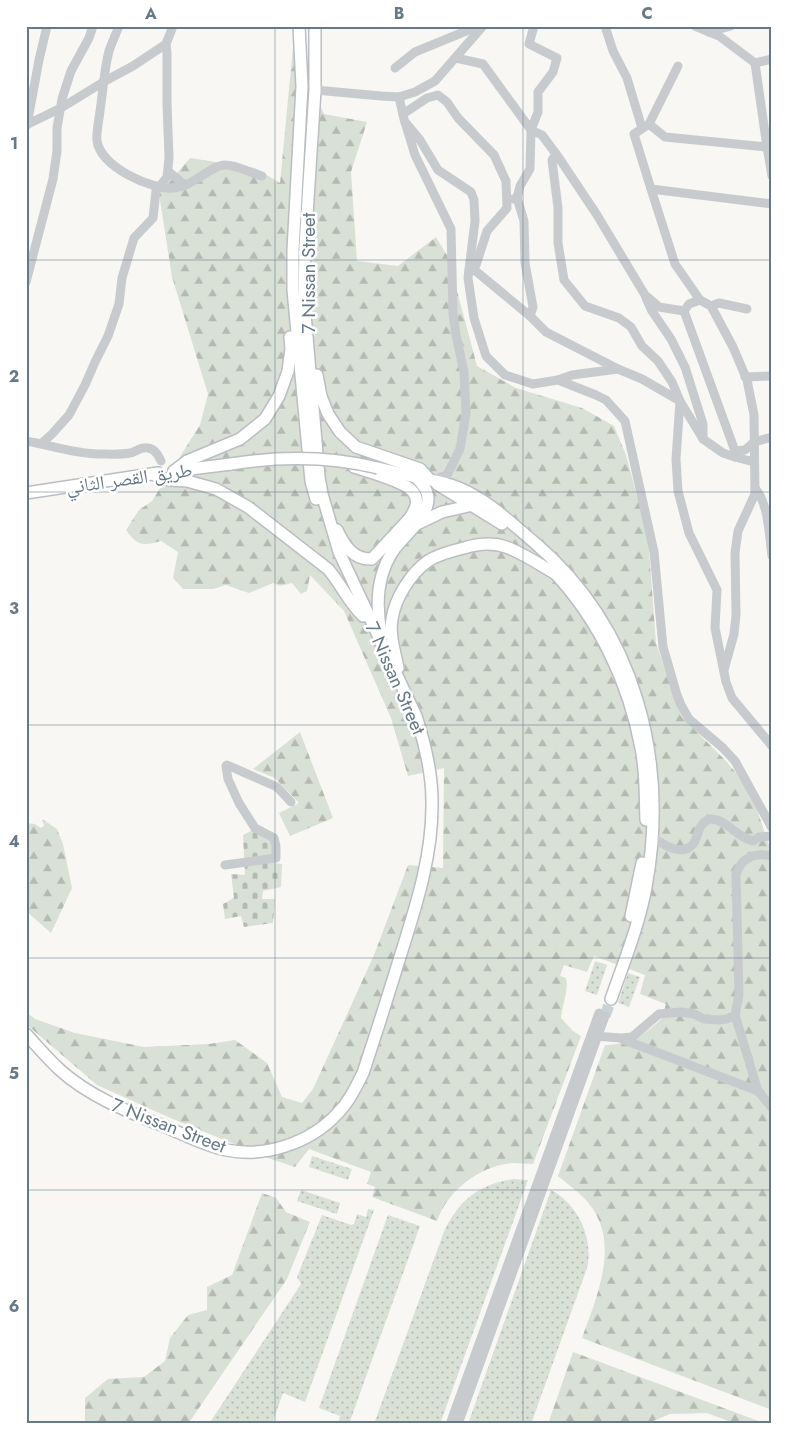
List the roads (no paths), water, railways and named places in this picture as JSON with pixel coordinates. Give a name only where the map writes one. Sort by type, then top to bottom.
[{"type":"main road","name":"7 Nissan Street","points":[[26,1024],[64,1065],[99,1090],[116,1099],[211,1138],[228,1143],[248,1145],[283,1140],[305,1131],[332,1110],[346,1092],[357,1070],[412,897],[424,834],[426,802],[425,782],[418,744],[410,719],[334,557],[323,529],[311,480],[294,290],[293,250],[302,86],[299,26]]},
{"type":"main road","name":"7 Nissan Street","points":[[26,1034],[60,1070],[95,1095],[114,1105],[205,1143],[227,1150],[266,1151],[285,1147],[308,1137],[337,1114],[352,1095],[363,1073],[419,899],[431,835],[431,782],[424,742],[416,716],[339,552],[322,494],[304,302],[305,246],[315,90],[315,26]]},
{"type":"main road","points":[[174,471],[187,461],[240,439],[265,419],[280,396],[288,371],[291,349],[288,298],[293,250]]},
{"type":"main road","points":[[309,352],[324,405],[340,432],[356,447],[420,469],[430,480],[504,525],[541,558],[575,597],[597,629],[614,662],[632,707],[642,749],[646,819],[642,865],[632,913],[608,998],[640,915],[646,889],[653,837],[653,781],[646,731],[628,674],[601,619],[562,569],[546,552],[489,504],[461,489],[430,480],[377,471]]},
{"type":"main road","name":"طريق القصر الثاني","points":[[26,493],[258,460],[330,458],[353,462],[377,471]]},
{"type":"main road","points":[[322,494],[332,510],[336,526],[346,546],[357,557],[372,559],[410,518],[415,510],[417,501],[413,491],[377,471]]},
{"type":"main road","points":[[152,474],[169,480],[186,481],[216,489],[248,508],[328,569],[363,616]]},
{"type":"main road","points":[[386,652],[378,618],[380,583],[384,568],[393,551],[420,519],[428,503],[428,494],[416,477]]},
{"type":"main road","points":[[413,526],[442,512],[473,505]]},
{"type":"main road","points":[[400,682],[391,630],[392,617],[406,585],[427,562],[453,550],[489,544],[505,547],[556,574]]},
{"type":"street","points":[[26,125],[48,26]]},
{"type":"street","points":[[26,282],[53,179],[57,151],[57,128],[62,108],[62,99],[69,76],[89,38],[93,26]]},
{"type":"street","points":[[119,26],[109,51],[97,134],[97,142],[102,154],[127,174],[158,187],[173,188],[184,185],[220,166],[232,166],[262,176]]},
{"type":"street","points":[[42,443],[69,415],[108,336],[119,304],[122,278],[134,238],[153,218],[155,212],[154,195],[158,187],[166,180],[169,172],[168,53],[166,44],[173,26]]},
{"type":"street","points":[[315,90],[381,96],[400,96],[415,92],[435,80],[483,26]]},
{"type":"street","points":[[530,316],[533,308],[525,263],[524,221],[517,198],[520,186],[530,169],[531,130],[538,112],[538,92],[553,72],[557,58],[529,44],[534,26]]},
{"type":"street","points":[[605,26],[613,51],[646,126],[665,137],[769,147]]},
{"type":"street","points":[[694,26],[719,36],[755,62],[772,60]]},
{"type":"street","points":[[709,32],[730,26]]},
{"type":"street","points":[[469,44],[471,28]]},
{"type":"street","points":[[395,68],[415,52],[471,28]]},
{"type":"street","points":[[26,125],[62,108],[166,44]]},
{"type":"street","points":[[456,58],[483,64],[531,130],[542,135],[598,215],[645,295],[652,311],[671,339],[685,367],[703,424],[703,439]]},
{"type":"street","points":[[755,62],[772,176]]},
{"type":"street","points":[[678,66],[646,126],[634,134],[675,264],[700,300],[711,306],[733,347],[745,377],[754,415],[755,494],[738,531],[736,615],[734,634],[724,670]]},
{"type":"street","points":[[404,118],[427,98],[438,95],[447,102],[458,118],[494,155],[506,181],[507,208],[487,231],[476,265],[470,270]]},
{"type":"street","points":[[400,96],[404,118],[415,155],[451,229],[453,314],[464,372],[466,413],[460,448],[447,475],[430,480]]},
{"type":"street","points":[[404,118],[438,170],[471,192],[474,200],[475,221],[468,278],[474,318],[486,356],[505,375],[533,384],[558,380],[572,375],[618,370]]},
{"type":"street","points":[[556,154],[552,160],[558,208],[558,243],[564,280],[585,306],[619,318],[631,327],[642,346],[658,361],[672,382],[680,401],[703,439],[723,453],[735,454],[754,462]]},
{"type":"street","points":[[169,172],[184,185]]},
{"type":"street","points":[[651,189],[772,204]]},
{"type":"street","points":[[507,199],[517,198]]},
{"type":"street","points":[[470,270],[530,316],[546,332],[618,370],[662,389],[680,401]]},
{"type":"street","points":[[645,295],[659,307],[684,311]]},
{"type":"street","points":[[684,311],[689,304],[700,300]]},
{"type":"street","points":[[711,306],[719,303],[747,309]]},
{"type":"street","points":[[684,311],[735,454]]},
{"type":"street","points":[[745,377],[772,376]]},
{"type":"street","points":[[558,380],[606,400],[626,421],[654,552],[663,647],[677,695],[689,719],[723,748],[735,761],[772,828]]},
{"type":"street","points":[[680,401],[676,459],[678,491],[689,533],[717,590],[715,628],[726,682],[732,698],[772,746]]},
{"type":"street","points":[[735,454],[745,450],[754,442],[772,437]]},
{"type":"street","points":[[26,441],[96,454],[130,453],[144,447],[157,454],[161,461]]},
{"type":"street","points":[[754,487],[761,496],[772,556]]},
{"type":"street","points":[[225,865],[276,858],[274,838],[255,828],[239,803],[228,779],[227,766],[277,787],[291,802]]},
{"type":"street","points":[[653,837],[668,847],[680,850],[686,849],[693,844],[703,822],[710,819],[723,823],[737,834],[753,842],[759,837],[772,836]]},
{"type":"street","points":[[759,837],[772,840]]},
{"type":"street","points":[[772,856],[759,854],[750,856],[742,862],[736,875],[739,996],[735,1015],[758,1091],[772,1108]]},
{"type":"street","points":[[594,1036],[632,1037],[659,1014],[682,1012],[694,1014],[704,1019],[719,1020],[735,1015]]},
{"type":"street","points":[[450,1424],[602,1014]]},
{"type":"street","points":[[458,1424],[594,1036]]},
{"type":"street","points":[[621,1038],[758,1091]]},
{"type":"tunnel","points":[[605,1016],[611,999]]}]
